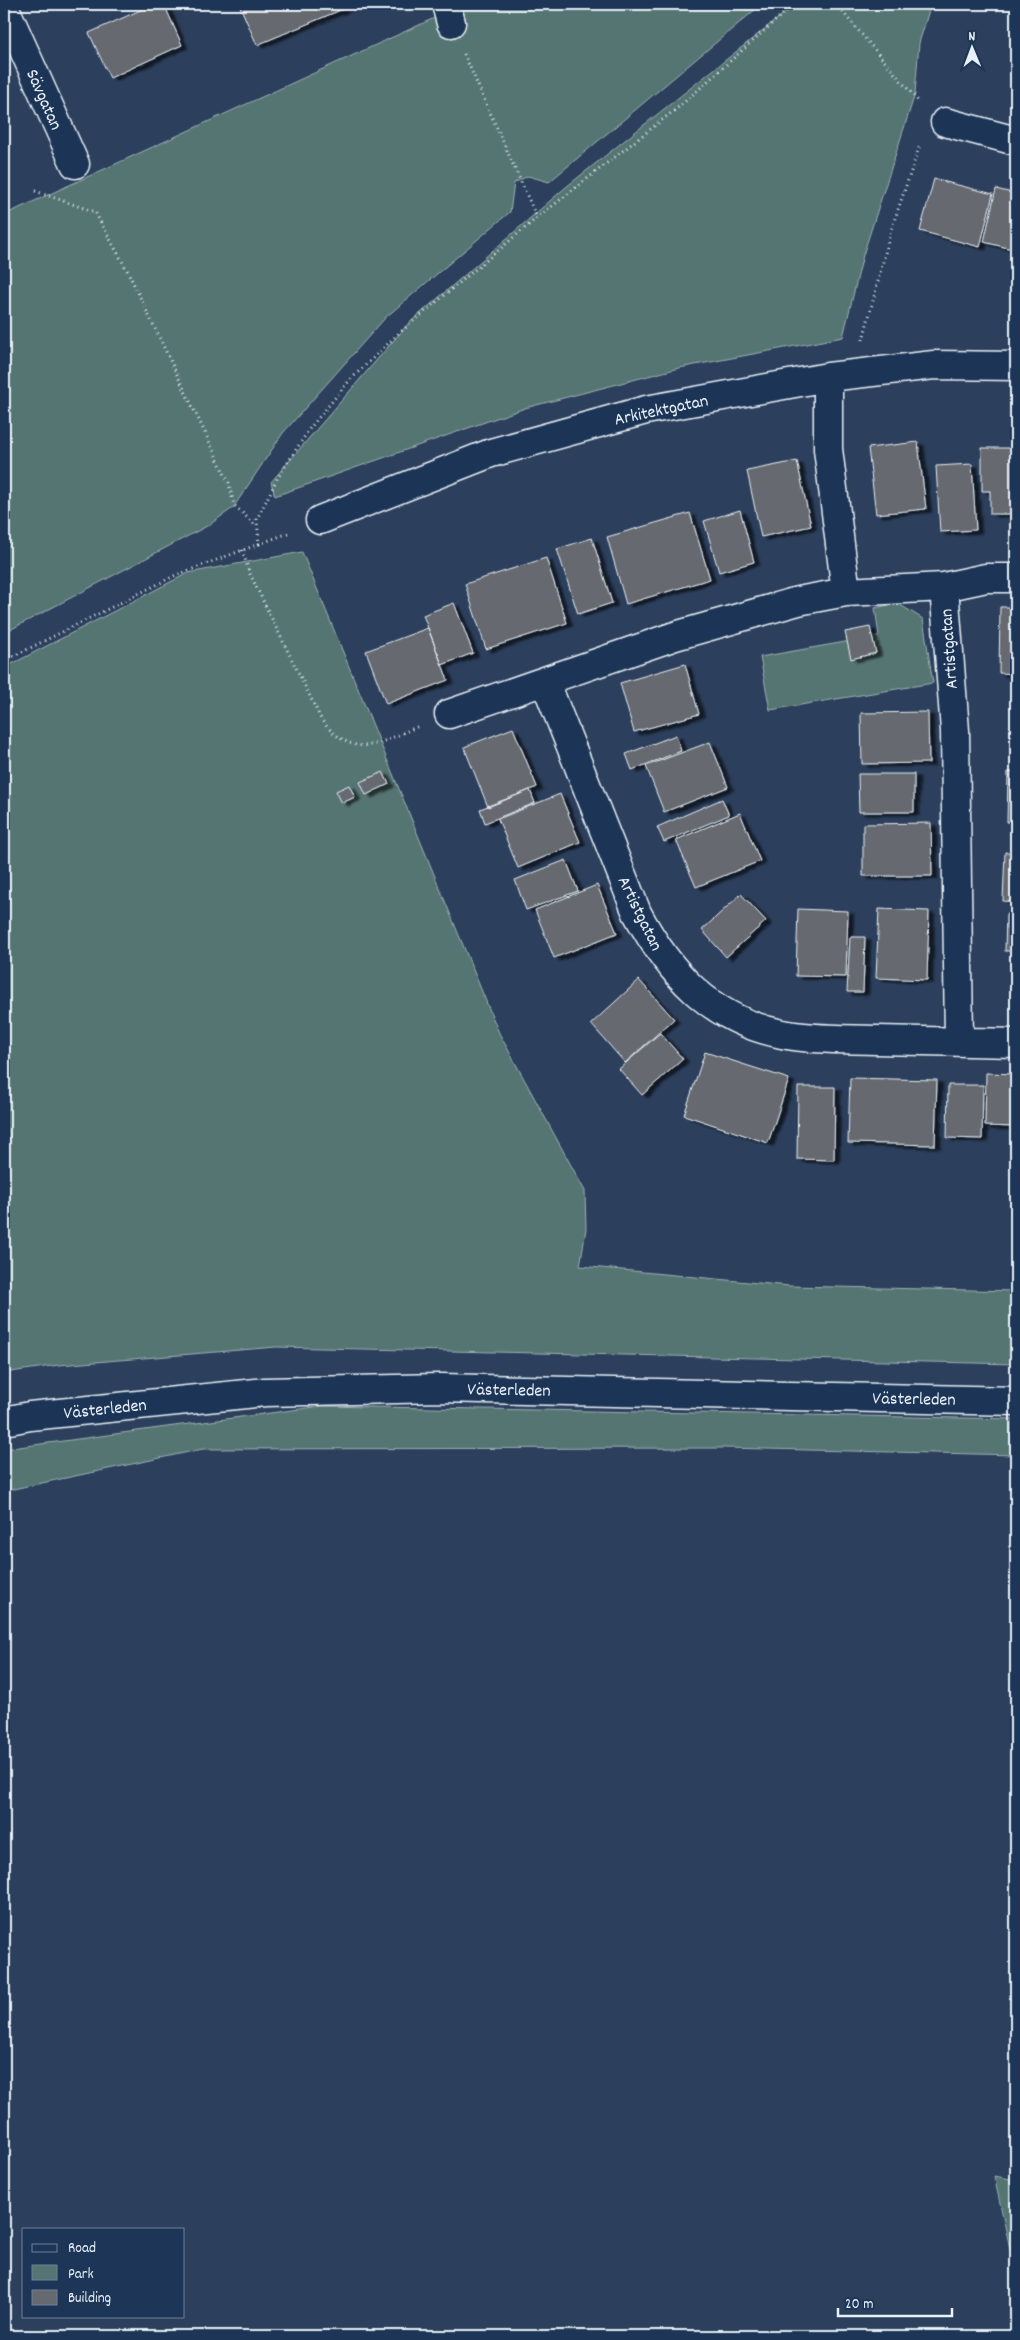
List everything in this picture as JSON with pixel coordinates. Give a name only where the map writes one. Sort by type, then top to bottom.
[{"type":"street","name":"Sävgatan","points":[[4,6],[75,164]]},
{"type":"street","points":[[937,120],[1016,141]]},
{"type":"street","name":"Arkitektgatan","points":[[320,520],[491,453],[646,410],[828,377],[934,365],[1016,366]]},
{"type":"street","points":[[828,377],[828,448],[846,592]]},
{"type":"street","name":"Artistgatan","points":[[449,714],[676,636],[798,601],[846,592],[944,587],[986,578],[1016,578]]},
{"type":"street","name":"Artistgatan","points":[[944,587],[955,731],[960,1042]]},
{"type":"street","name":"Artistgatan","points":[[545,681],[637,913],[655,947],[677,974],[707,1003],[741,1022],[782,1034],[830,1039],[1016,1043]]},
{"type":"street","name":"Västerleden","points":[[4,1421],[40,1415],[265,1392],[431,1388],[1016,1401]]},
{"type":"path","points":[[4,661],[174,576],[259,544],[256,526],[277,479],[310,428],[350,381],[398,334],[537,218],[680,106],[794,4]]},
{"type":"path","points":[[836,4],[925,109],[937,120],[891,230],[862,345],[864,373]]},
{"type":"path","points":[[448,13],[537,218]]},
{"type":"path","points":[[35,192],[96,212],[127,270],[229,483],[234,505],[256,526]]},
{"type":"path","points":[[242,550],[250,574],[322,721],[334,734],[349,744],[368,747],[449,714]]},
{"type":"green space","points":[[465,4],[762,4],[549,182],[528,176],[514,183],[510,212],[386,317],[283,433],[233,508],[209,525],[4,633],[4,215]]},
{"type":"green space","points":[[796,4],[931,4],[919,43],[915,94],[863,255],[843,337],[679,368],[525,408],[275,496],[271,482],[407,325],[566,187]]},
{"type":"green space","points":[[302,552],[499,1033],[585,1191],[586,1229],[580,1266],[790,1286],[1016,1291],[1016,1364],[276,1347],[59,1365],[4,1373],[4,668],[188,573]]},
{"type":"green space","points":[[897,603],[923,619],[933,683],[770,710],[760,657],[879,636],[875,608]]},
{"type":"green space","points":[[322,1406],[1016,1419],[1016,1455],[724,1448],[203,1449],[4,1491],[4,1449]]},
{"type":"green space","points":[[994,2176],[1016,2180],[1016,2276]]},
{"type":"building","points":[[154,4],[164,4],[182,45],[110,78],[89,33]]},
{"type":"building","points":[[239,4],[355,4],[257,45]]},
{"type":"building","points":[[934,179],[993,194],[980,247],[920,231]]},
{"type":"building","points":[[996,189],[1016,194],[1016,250],[984,242]]},
{"type":"building","points":[[918,442],[926,509],[876,514],[868,448]]},
{"type":"building","points":[[982,448],[1016,448],[1016,514],[990,514],[990,491],[982,491]]},
{"type":"building","points":[[797,461],[811,526],[761,537],[747,471]]},
{"type":"building","points":[[972,464],[976,530],[940,532],[936,466]]},
{"type":"building","points":[[740,510],[754,562],[719,572],[704,521]]},
{"type":"building","points":[[690,513],[710,579],[626,604],[607,537]]},
{"type":"building","points":[[592,538],[612,603],[578,614],[557,549]]},
{"type":"building","points":[[546,558],[567,623],[486,649],[465,584]]},
{"type":"building","points":[[454,603],[473,653],[442,665],[423,615]]},
{"type":"building","points":[[1000,607],[1016,607],[1016,674],[999,673]]},
{"type":"building","points":[[870,627],[876,653],[851,659],[845,632]]},
{"type":"building","points":[[428,628],[448,680],[386,704],[366,651]]},
{"type":"building","points":[[685,664],[699,714],[634,732],[620,683]]},
{"type":"building","points":[[928,712],[929,763],[862,764],[861,713]]},
{"type":"building","points":[[513,728],[537,787],[488,807],[464,747]]},
{"type":"building","points":[[676,735],[681,751],[632,770],[626,754]]},
{"type":"building","points":[[710,742],[728,787],[664,812],[646,766]]},
{"type":"building","points":[[383,772],[389,784],[366,795],[360,782]]},
{"type":"building","points":[[1008,772],[1016,772],[1016,822],[1007,822]]},
{"type":"building","points":[[858,774],[914,774],[914,812],[859,812]]},
{"type":"building","points":[[349,785],[355,797],[342,803],[336,791]]},
{"type":"building","points":[[530,790],[535,803],[485,823],[480,809]]},
{"type":"building","points":[[560,794],[580,842],[518,868],[498,819]]},
{"type":"building","points":[[722,799],[729,815],[664,842],[657,827]]},
{"type":"building","points":[[740,813],[760,861],[696,887],[676,840]]},
{"type":"building","points":[[931,823],[932,876],[863,876],[863,824]]},
{"type":"building","points":[[1005,852],[1016,853],[1016,902],[1003,901]]},
{"type":"building","points":[[566,860],[578,891],[526,910],[515,880]]},
{"type":"building","points":[[597,885],[617,933],[554,958],[535,910]]},
{"type":"building","points":[[741,894],[766,921],[726,957],[702,930]]},
{"type":"building","points":[[798,909],[848,911],[846,977],[796,976]]},
{"type":"building","points":[[879,909],[929,911],[927,980],[876,978]]},
{"type":"building","points":[[1006,914],[1016,915],[1016,951],[1005,951]]},
{"type":"building","points":[[850,937],[865,937],[863,992],[847,992]]},
{"type":"building","points":[[639,980],[674,1019],[625,1063],[591,1024]]},
{"type":"building","points":[[660,1033],[683,1059],[642,1095],[619,1069]]},
{"type":"building","points":[[705,1052],[789,1079],[768,1143],[684,1115]]},
{"type":"building","points":[[986,1073],[1016,1074],[1016,1127],[985,1126]]},
{"type":"building","points":[[850,1078],[937,1080],[935,1145],[848,1143]]},
{"type":"building","points":[[948,1085],[983,1085],[982,1139],[947,1138]]},
{"type":"building","points":[[798,1087],[835,1087],[834,1160],[797,1159]]}]
